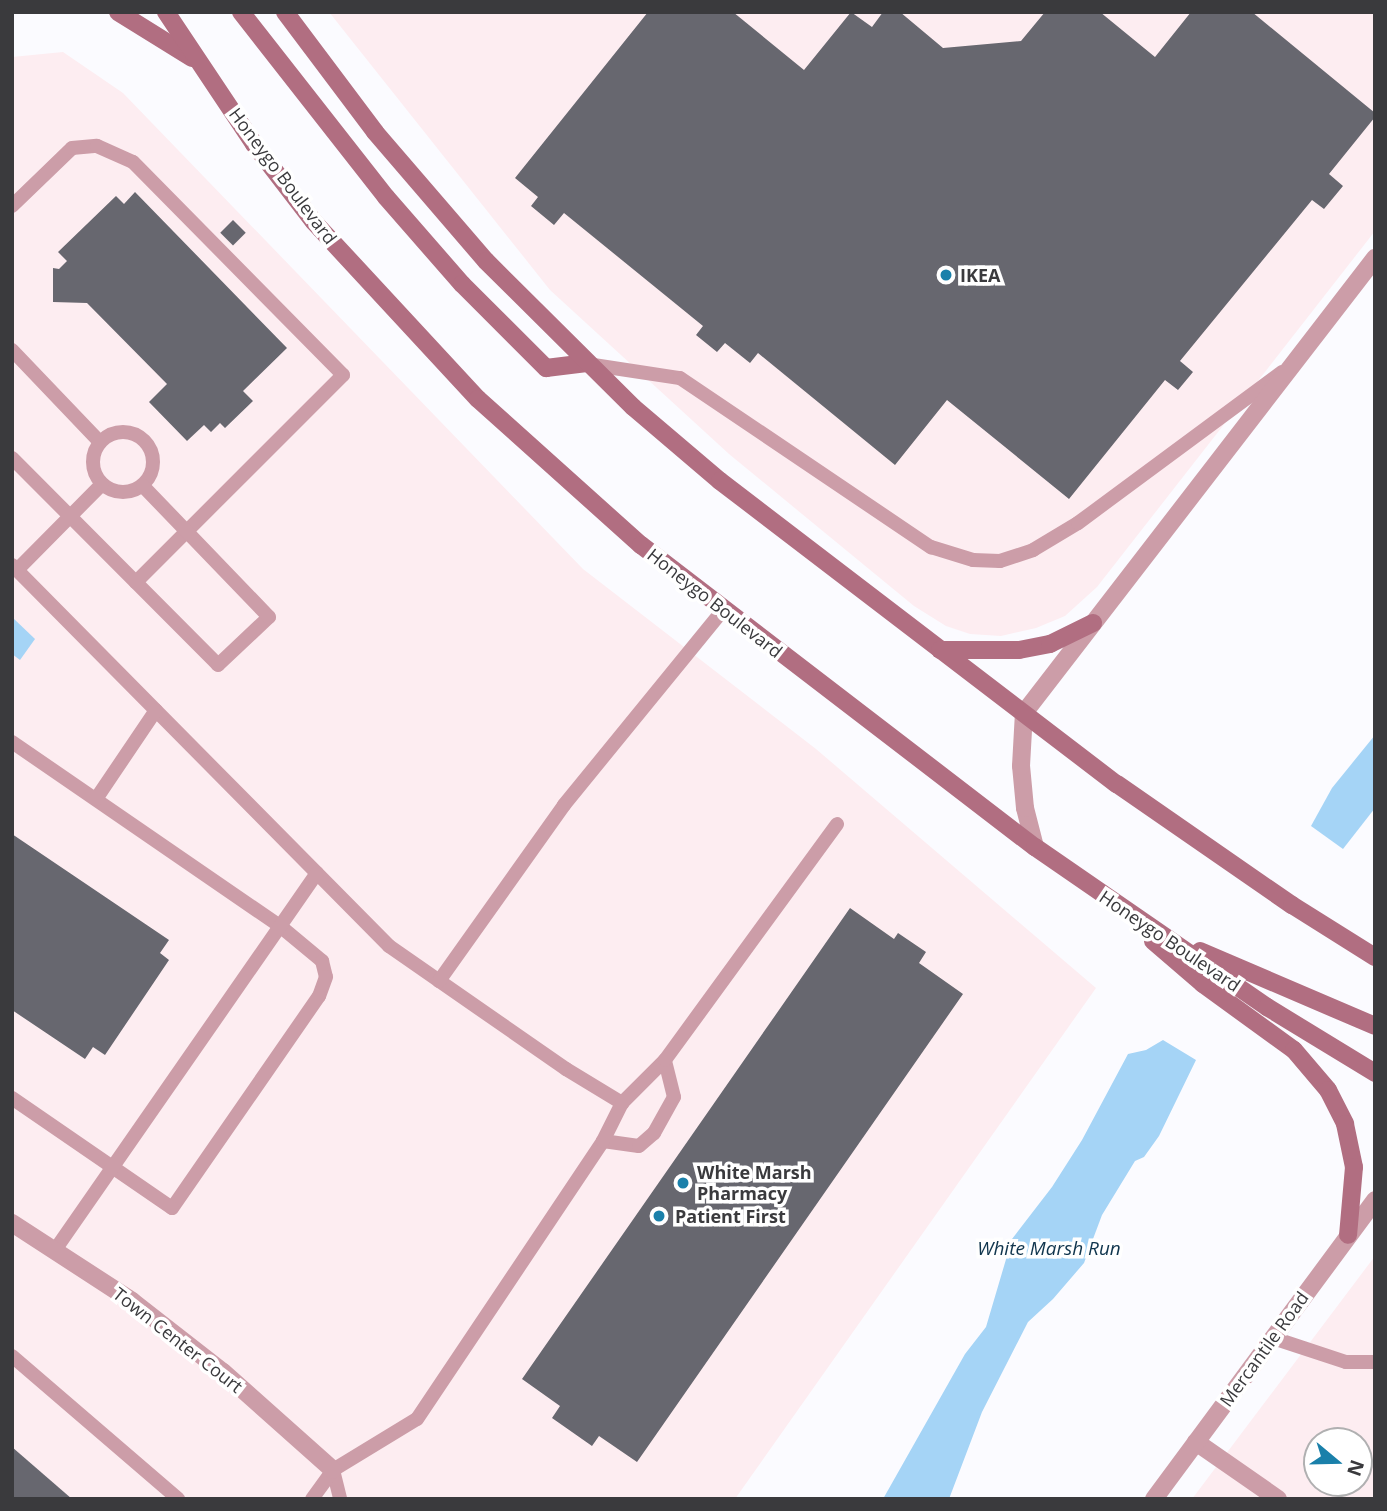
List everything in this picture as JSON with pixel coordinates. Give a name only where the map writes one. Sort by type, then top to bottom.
[{"type":"main road","points":[[118,12],[200,62]]},
{"type":"main road","name":"Honeygo Boulevard","points":[[166,12],[254,144],[314,222],[478,400],[641,545],[1035,847],[1267,1007],[1375,1073]]},
{"type":"main road","points":[[241,12],[386,197],[471,293],[546,368],[587,363]]},
{"type":"main road","points":[[285,12],[367,122],[486,261],[587,363],[720,481],[940,650],[1226,861],[1375,957]]},
{"type":"main road","points":[[940,650],[1019,650],[1050,644],[1093,623]]},
{"type":"main road","points":[[1087,884],[1203,984],[1294,1050],[1328,1090],[1345,1124],[1354,1167],[1348,1235]]},
{"type":"main road","points":[[1161,935],[1375,1026]]},
{"type":"street","points":[[1035,847],[1025,808],[1021,766],[1024,713],[1375,258]]},
{"type":"street","name":"Mercantile Road","points":[[1154,1499],[1375,1200]]},
{"type":"street","name":"Town Center Court","points":[[12,1223],[132,1301],[223,1372],[333,1470]]},
{"type":"street","points":[[1196,1442],[1278,1499]]},
{"type":"lane","points":[[12,206],[72,148],[97,146],[133,162],[342,375],[136,582]]},
{"type":"lane","points":[[12,350],[100,442]]},
{"type":"lane","points":[[587,363],[680,378],[931,547],[974,560],[1000,561],[1033,550],[1078,523],[1289,367]]},
{"type":"lane","points":[[117,432],[127,432],[145,440],[154,458],[153,468],[143,486],[127,493],[118,492],[102,484],[93,468],[95,450],[100,442],[117,432]]},
{"type":"lane","points":[[12,458],[218,665],[269,617],[143,486]]},
{"type":"lane","points":[[102,484],[14,568],[389,946],[566,1069],[622,1103]]},
{"type":"lane","points":[[439,981],[564,805],[723,610]]},
{"type":"lane","points":[[96,799],[156,710]]},
{"type":"lane","points":[[12,742],[280,926],[322,961],[326,977],[319,996],[172,1208],[12,1098]]},
{"type":"lane","points":[[312,1499],[333,1470],[417,1419],[603,1141],[622,1103],[665,1060],[837,824]]},
{"type":"lane","points":[[55,1250],[317,873]]},
{"type":"lane","points":[[603,1141],[639,1146],[654,1133],[674,1097],[665,1060]]},
{"type":"lane","points":[[1273,1338],[1346,1362],[1375,1362]]},
{"type":"lane","points":[[12,1356],[178,1499]]},
{"type":"lane","points":[[333,1470],[340,1499]]},
{"type":"shaded area","name":"IKEA","points":[[329,12],[1375,12],[1375,231],[1097,587],[1065,616],[1036,628],[1001,636],[970,634],[946,626],[914,606],[729,454],[550,290]]},
{"type":"shaded area","points":[[63,52],[123,93],[583,569],[816,749],[1096,988],[735,1499],[12,1499],[12,57]]},
{"type":"shaded area","points":[[1375,1256],[1375,1499],[1192,1499]]},
{"type":"water","points":[[12,617],[35,639],[20,660],[12,654]]},
{"type":"water","points":[[1375,735],[1375,808],[1343,849],[1311,826],[1332,788]]},
{"type":"water","name":"White Marsh Run","points":[[1163,1040],[1196,1060],[1159,1136],[1144,1157],[1135,1161],[1102,1215],[1084,1263],[1053,1299],[1028,1322],[982,1412],[949,1499],[883,1499],[965,1354],[986,1327],[1012,1239],[1052,1187],[1082,1140],[1128,1054],[1146,1050]]},
{"type":"building","name":"IKEA","points":[[648,12],[733,12],[804,70],[851,12],[872,27],[883,12],[900,12],[943,48],[1021,41],[1045,12],[1100,12],[1155,57],[1191,12],[1252,12],[1375,113],[1375,117],[1329,174],[1343,186],[1324,209],[1312,200],[1180,361],[1193,372],[1178,390],[1165,380],[1069,499],[947,400],[895,465],[758,353],[750,363],[725,343],[717,352],[696,335],[703,326],[564,213],[554,225],[531,206],[538,197],[515,178]]},
{"type":"building","points":[[135,192],[287,348],[243,391],[253,401],[225,428],[220,423],[211,432],[204,425],[187,441],[149,402],[167,384],[87,303],[53,302],[53,268],[59,269],[67,261],[58,252],[116,196],[124,204]]},
{"type":"building","points":[[233,220],[246,233],[233,245],[220,233]]},
{"type":"building","points":[[12,834],[169,940],[160,953],[169,960],[105,1055],[93,1047],[85,1059],[12,1010]]},
{"type":"building","points":[[850,908],[894,939],[898,933],[926,952],[919,963],[963,994],[637,1462],[599,1436],[592,1446],[552,1418],[560,1406],[522,1379]]},
{"type":"building","points":[[12,1447],[72,1499],[12,1499]]},
{"type":"place","name":"IKEA","points":[[946,275]]},
{"type":"place","name":"White Marsh Pharmacy","points":[[683,1183]]},
{"type":"place","name":"Patient First","points":[[659,1216]]}]
